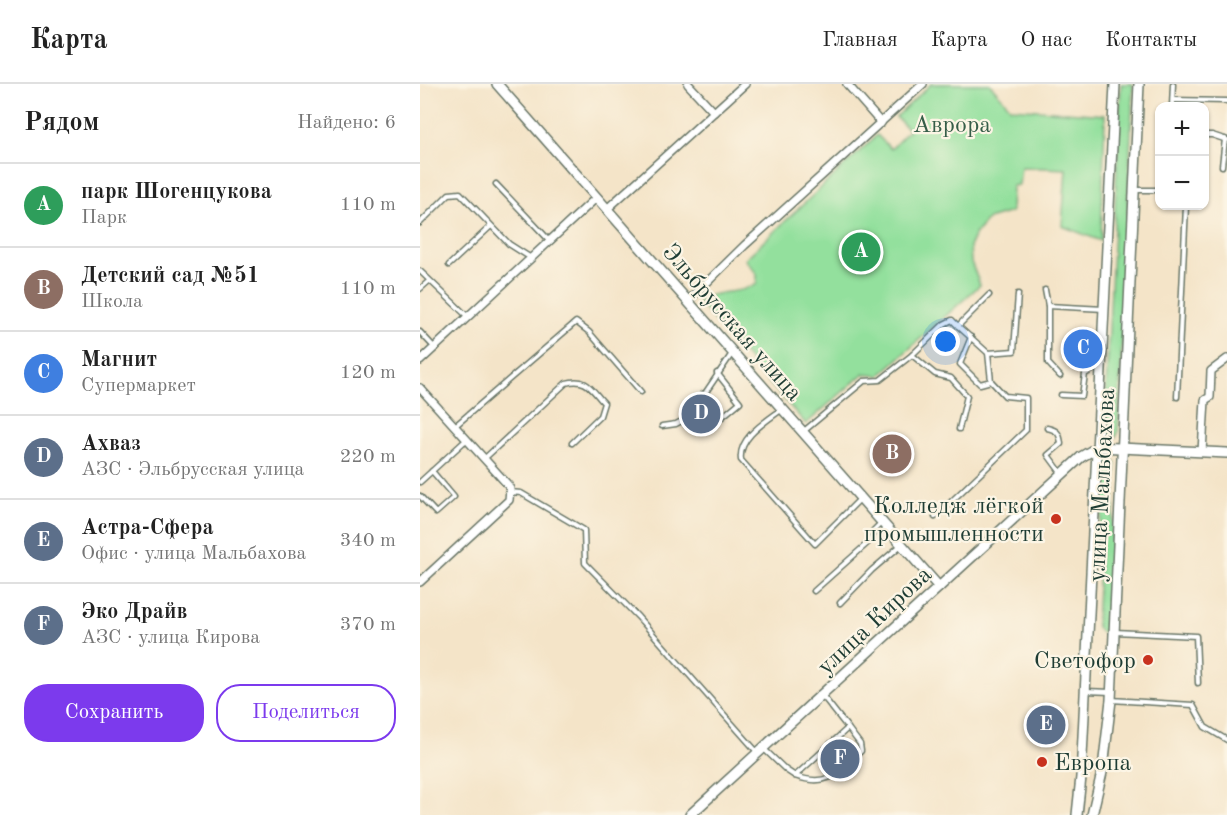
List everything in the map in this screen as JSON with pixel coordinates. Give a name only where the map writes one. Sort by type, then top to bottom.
[{"type":"main road","name":"Эльбрусская улица","points":[[497,84],[939,587]]},
{"type":"main road","name":"улица Мальбахова","points":[[1077,815],[1098,447],[1115,84]]},
{"type":"main road","name":"улица Мальбахова","points":[[1093,815],[1103,768],[1111,696],[1139,84]]},
{"type":"main road","points":[[1098,447],[1227,453]]},
{"type":"main road","name":"улица Кирова","points":[[690,815],[1081,457],[1098,447]]},
{"type":"street","points":[[688,84],[714,112]]},
{"type":"street","points":[[608,209],[745,84]]},
{"type":"street","points":[[847,84],[881,123]]},
{"type":"street","points":[[688,300],[744,245],[923,84]]},
{"type":"street","points":[[420,362],[597,197]]},
{"type":"street","points":[[1202,452],[1205,400],[1210,397],[1211,371],[1227,359]]},
{"type":"street","points":[[420,388],[508,484],[510,492],[509,500],[420,582]]},
{"type":"lane","points":[[1173,84],[1173,100],[1227,101]]},
{"type":"lane","points":[[1209,135],[1226,140],[1222,166]]},
{"type":"lane","points":[[496,184],[549,240]]},
{"type":"lane","points":[[1135,190],[1155,190]]},
{"type":"lane","points":[[420,223],[449,194],[460,193],[509,244],[531,259]]},
{"type":"lane","points":[[1177,397],[1186,210]]},
{"type":"lane","points":[[449,265],[491,226]]},
{"type":"lane","points":[[420,271],[468,317]]},
{"type":"lane","points":[[420,289],[429,281]]},
{"type":"lane","points":[[1045,290],[1048,306],[1048,363],[1060,376]]},
{"type":"lane","points":[[988,353],[1014,351],[1018,294]]},
{"type":"lane","points":[[958,326],[989,295]]},
{"type":"lane","points":[[1048,306],[1105,309]]},
{"type":"lane","points":[[804,431],[864,381],[880,380],[912,355],[944,324],[952,320],[988,353],[991,381],[1005,396],[1026,398],[1028,424],[1026,430],[935,518]]},
{"type":"lane","points":[[455,426],[576,322],[590,332],[641,392]]},
{"type":"lane","points":[[420,332],[434,347]]},
{"type":"lane","points":[[971,337],[960,364],[980,384],[991,381]]},
{"type":"lane","points":[[662,426],[676,424],[689,417],[717,373],[734,352]]},
{"type":"lane","points":[[912,355],[935,374],[951,378],[967,396],[959,429]]},
{"type":"lane","points":[[1061,395],[1082,396],[1085,374],[1102,364]]},
{"type":"lane","points":[[703,394],[722,417],[740,402],[717,373]]},
{"type":"lane","points":[[485,459],[566,383],[576,380],[586,383],[603,404],[600,416],[572,443]]},
{"type":"lane","points":[[783,408],[742,445],[741,460],[758,480],[815,544],[861,498]]},
{"type":"lane","points":[[1047,428],[1059,433],[1060,444],[1048,455],[1063,474]]},
{"type":"lane","points":[[420,482],[467,440]]},
{"type":"lane","points":[[420,496],[436,513],[454,497],[432,471]]},
{"type":"lane","points":[[510,492],[521,493],[584,530],[585,563],[761,751],[795,776],[807,780],[821,781],[834,777],[861,751],[860,744],[822,694]]},
{"type":"lane","points":[[814,591],[870,541],[873,531],[882,522]]},
{"type":"lane","points":[[840,603],[872,570],[902,544]]},
{"type":"lane","points":[[1114,632],[1196,636],[1198,684]]},
{"type":"lane","points":[[1085,691],[1193,705],[1205,727],[1227,740]]},
{"type":"lane","points":[[795,776],[848,728]]},
{"type":"green space","name":"Аврора","points":[[931,84],[990,84],[1011,108],[1105,115],[1101,241],[1062,226],[1066,169],[1021,167],[1019,185],[1012,186],[1011,212],[988,219],[975,234],[970,245],[971,262],[980,285],[879,376],[863,374],[806,424],[698,302],[712,295],[743,289],[757,283],[757,274],[745,259],[877,135],[891,149],[909,130],[896,117]]},
{"type":"green space","points":[[1121,84],[1133,84],[1118,433],[1116,437],[1106,436],[1104,432]]},
{"type":"green space","points":[[1109,459],[1116,463],[1108,628],[1102,633],[1096,627],[1104,465]]},
{"type":"place","name":"парк Шогенцукова","points":[[861,252]]},
{"type":"place","name":"Магнит","points":[[1083,349]]},
{"type":"place","name":"Ахваз","points":[[701,414]]},
{"type":"place","name":"Детский сад №51","points":[[892,454]]},
{"type":"place","name":"Колледж лёгкой промышленности","points":[[1056,519]]},
{"type":"place","name":"Светофор","points":[[1148,660]]},
{"type":"place","name":"Астра-Сфера","points":[[1046,725]]},
{"type":"place","name":"Эко Драйв","points":[[840,759]]},
{"type":"place","name":"Европа","points":[[1042,762]]}]
